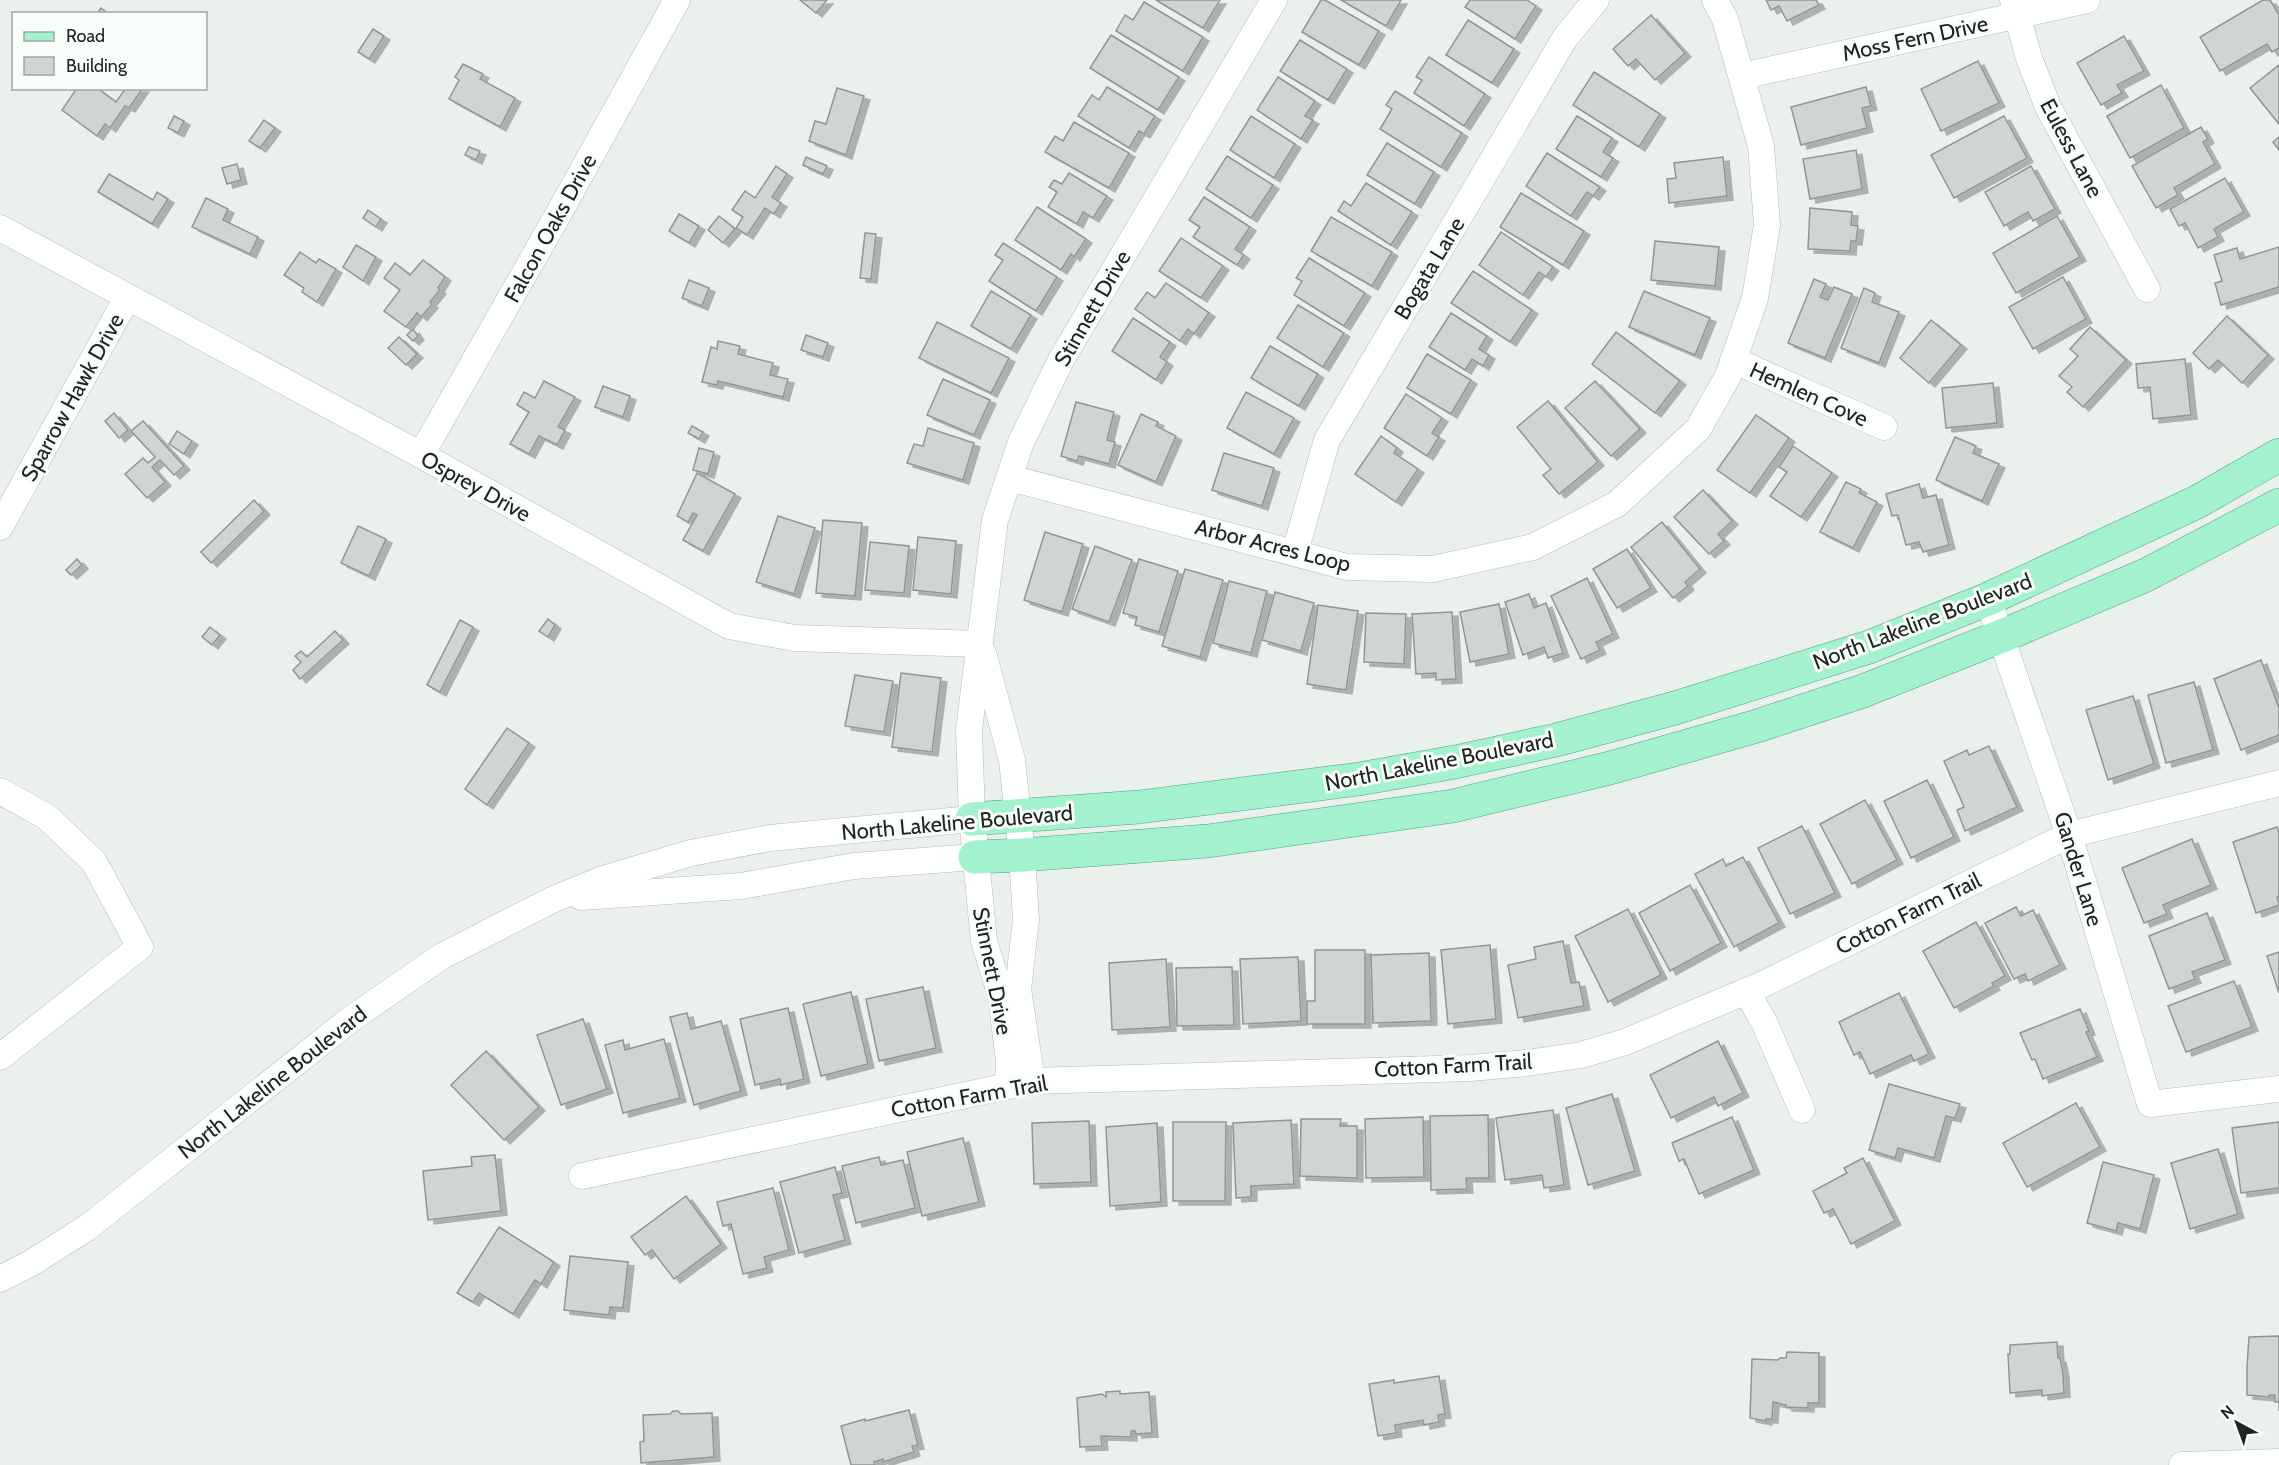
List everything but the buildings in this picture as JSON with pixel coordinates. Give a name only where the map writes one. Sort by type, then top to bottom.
[{"type":"main road","name":"North Lakeline Boulevard","points":[[972,819],[1139,807],[1359,779],[1477,758],[1556,740],[1675,708],[1869,647],[1988,599],[2197,502],[2279,455]]},
{"type":"main road","name":"North Lakeline Boulevard","points":[[975,857],[1208,841],[1453,806],[1610,768],[1757,726],[1863,691],[2002,636],[2146,574],[2279,505]]},
{"type":"street","name":"Falcon Oaks Drive","points":[[421,455],[677,0]]},
{"type":"street","name":"Stinnett Drive","points":[[1020,1082],[1009,1061],[1001,996],[984,941],[972,819],[969,730],[995,520],[1021,442],[1061,360],[1274,0]]},
{"type":"street","name":"Bogata Lane","points":[[1294,552],[1327,440],[1565,38],[1596,0]]},
{"type":"street","name":"Arbor Acres Loop","points":[[1010,478],[1347,567],[1433,569],[1533,547],[1617,504],[1698,429],[1728,376],[1755,298],[1767,225],[1761,146],[1725,19],[1715,0]]},
{"type":"street","name":"Moss Fern Drive","points":[[1742,76],[2015,8],[2087,0]]},
{"type":"street","name":"Euless Lane","points":[[2015,8],[2029,58],[2048,107],[2147,290]]},
{"type":"street","name":"Osprey Drive","points":[[0,228],[421,455],[729,626],[794,638],[981,644]]},
{"type":"street","name":"Sparrow Hawk Drive","points":[[0,527],[128,298]]},
{"type":"street","name":"Hemlen Cove","points":[[1733,360],[1884,427]]},
{"type":"street","name":"Gander Lane","points":[[1988,599],[2070,835],[2150,1104],[2279,1089]]},
{"type":"street","name":"Stinnett Drive","points":[[981,644],[1012,760],[1022,855],[1026,920],[1018,989],[1020,1082]]},
{"type":"street","name":"Cotton Farm Trail","points":[[582,1176],[1020,1082],[1470,1068],[1581,1055],[1625,1042],[1747,992],[2070,835],[2279,783]]},
{"type":"street","points":[[0,791],[47,817],[94,862],[140,947],[0,1057]]},
{"type":"street","name":"North Lakeline Boulevard","points":[[0,1280],[88,1227],[351,1019],[442,956],[554,899],[603,879],[691,853],[770,838],[972,819]]},
{"type":"street","name":"North Lakeline Boulevard","points":[[554,899],[741,886],[854,866],[975,857]]},
{"type":"street","points":[[1747,992],[1765,1024],[1802,1110]]},
{"type":"street","points":[[2182,1465],[2279,1462]]}]
